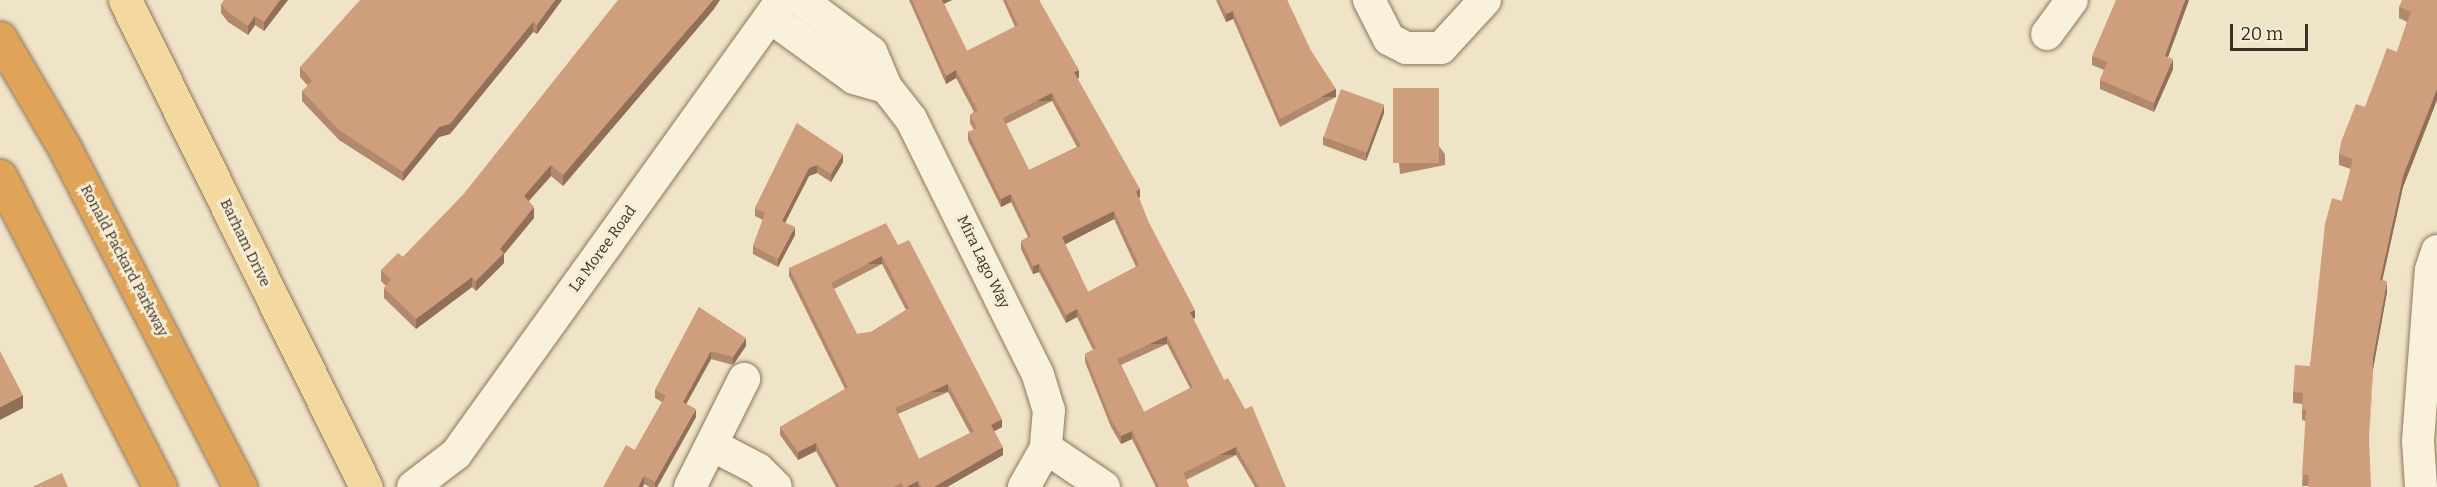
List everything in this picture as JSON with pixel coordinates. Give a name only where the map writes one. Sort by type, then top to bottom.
[{"type":"highway","name":"Ronald Packard Parkway","points":[[0,38],[65,149],[240,487]]},
{"type":"highway","points":[[0,176],[160,487]]},
{"type":"main road","name":"Barham Drive","points":[[124,0],[366,487]]},
{"type":"street","name":"Mira Lago Way","points":[[801,0],[871,52],[886,87],[911,119],[1038,375],[1049,410],[1046,448],[1024,487]]},
{"type":"street","points":[[1369,0],[1389,39],[1406,48],[1441,48],[1485,0]]},
{"type":"street","points":[[2047,34],[2072,0]]},
{"type":"street","points":[[776,8],[854,78],[886,87]]},
{"type":"street","name":"La Moree Road","points":[[413,487],[456,453],[776,8]]},
{"type":"street","points":[[2421,487],[2419,430],[2431,270],[2437,251]]},
{"type":"street","points":[[690,487],[744,379]]},
{"type":"street","points":[[712,445],[758,469],[776,487]]},
{"type":"street","points":[[1046,448],[1104,487]]},
{"type":"building","points":[[224,0],[280,0],[264,22],[255,16],[248,26],[228,12],[221,4]]},
{"type":"building","points":[[360,0],[555,0],[537,25],[533,22],[450,124],[439,127],[403,172],[339,130],[302,91],[312,81],[300,67]]},
{"type":"building","points":[[618,0],[713,0],[563,175],[551,165],[524,196],[534,207],[500,249],[504,253],[476,281],[472,277],[416,319],[384,288],[391,280],[381,270],[398,253],[403,257],[462,196]]},
{"type":"building","points":[[912,0],[942,0],[967,51],[1018,25],[1006,0],[1039,0],[1079,70],[1074,72],[1140,189],[1136,191],[1148,221],[1195,310],[1190,312],[1224,380],[1228,378],[1245,409],[1252,406],[1286,487],[1259,487],[1236,447],[1183,473],[1189,486],[1159,487],[1132,431],[1121,436],[1111,419],[1085,354],[1096,348],[1077,309],[1066,315],[1039,264],[1033,266],[1021,241],[1031,236],[1011,194],[1001,199],[968,132],[977,128],[970,115],[978,111],[956,70],[946,76]],"holes":[[[1052,93],[1081,146],[1029,170],[1003,118]],[[1114,211],[1139,265],[1088,292],[1062,237]],[[1167,336],[1193,387],[1144,412],[1117,359]]]},
{"type":"building","points":[[1219,0],[1287,0],[1310,49],[1336,89],[1280,119],[1233,11],[1226,14]]},
{"type":"building","points":[[2116,0],[2185,0],[2165,56],[2173,59],[2154,103],[2100,80],[2107,62],[2092,56]]},
{"type":"building","points":[[2402,0],[2437,0],[2437,89],[2403,176],[2380,280],[2387,281],[2373,358],[2369,438],[2371,487],[2308,487],[2309,475],[2302,475],[2306,410],[2302,409],[2303,393],[2293,392],[2295,365],[2310,366],[2325,224],[2332,198],[2342,201],[2353,159],[2339,154],[2341,142],[2356,104],[2365,107],[2387,48],[2397,52],[2411,12],[2399,7]]},
{"type":"building","points":[[1393,88],[1439,88],[1439,163],[1393,163]]},
{"type":"building","points":[[1341,89],[1384,105],[1367,153],[1324,137]]},
{"type":"building","points":[[797,123],[843,154],[831,174],[817,165],[809,168],[782,221],[795,227],[778,259],[753,246],[765,213],[755,208]]},
{"type":"building","points":[[886,223],[898,245],[909,240],[1002,419],[991,425],[1003,447],[934,487],[922,487],[918,481],[906,487],[903,487],[901,483],[894,487],[840,487],[816,443],[798,452],[780,427],[848,387],[789,268]],"holes":[[[882,256],[909,308],[871,332],[857,334],[831,283]],[[948,384],[974,431],[919,459],[895,408]]]},
{"type":"building","points":[[699,307],[746,338],[733,357],[711,351],[683,402],[696,409],[655,482],[644,476],[638,487],[603,487],[626,445],[635,450],[666,396],[655,390]]},
{"type":"building","points":[[0,351],[23,395],[0,407]]},
{"type":"building","points":[[62,473],[68,487],[32,487]]}]
